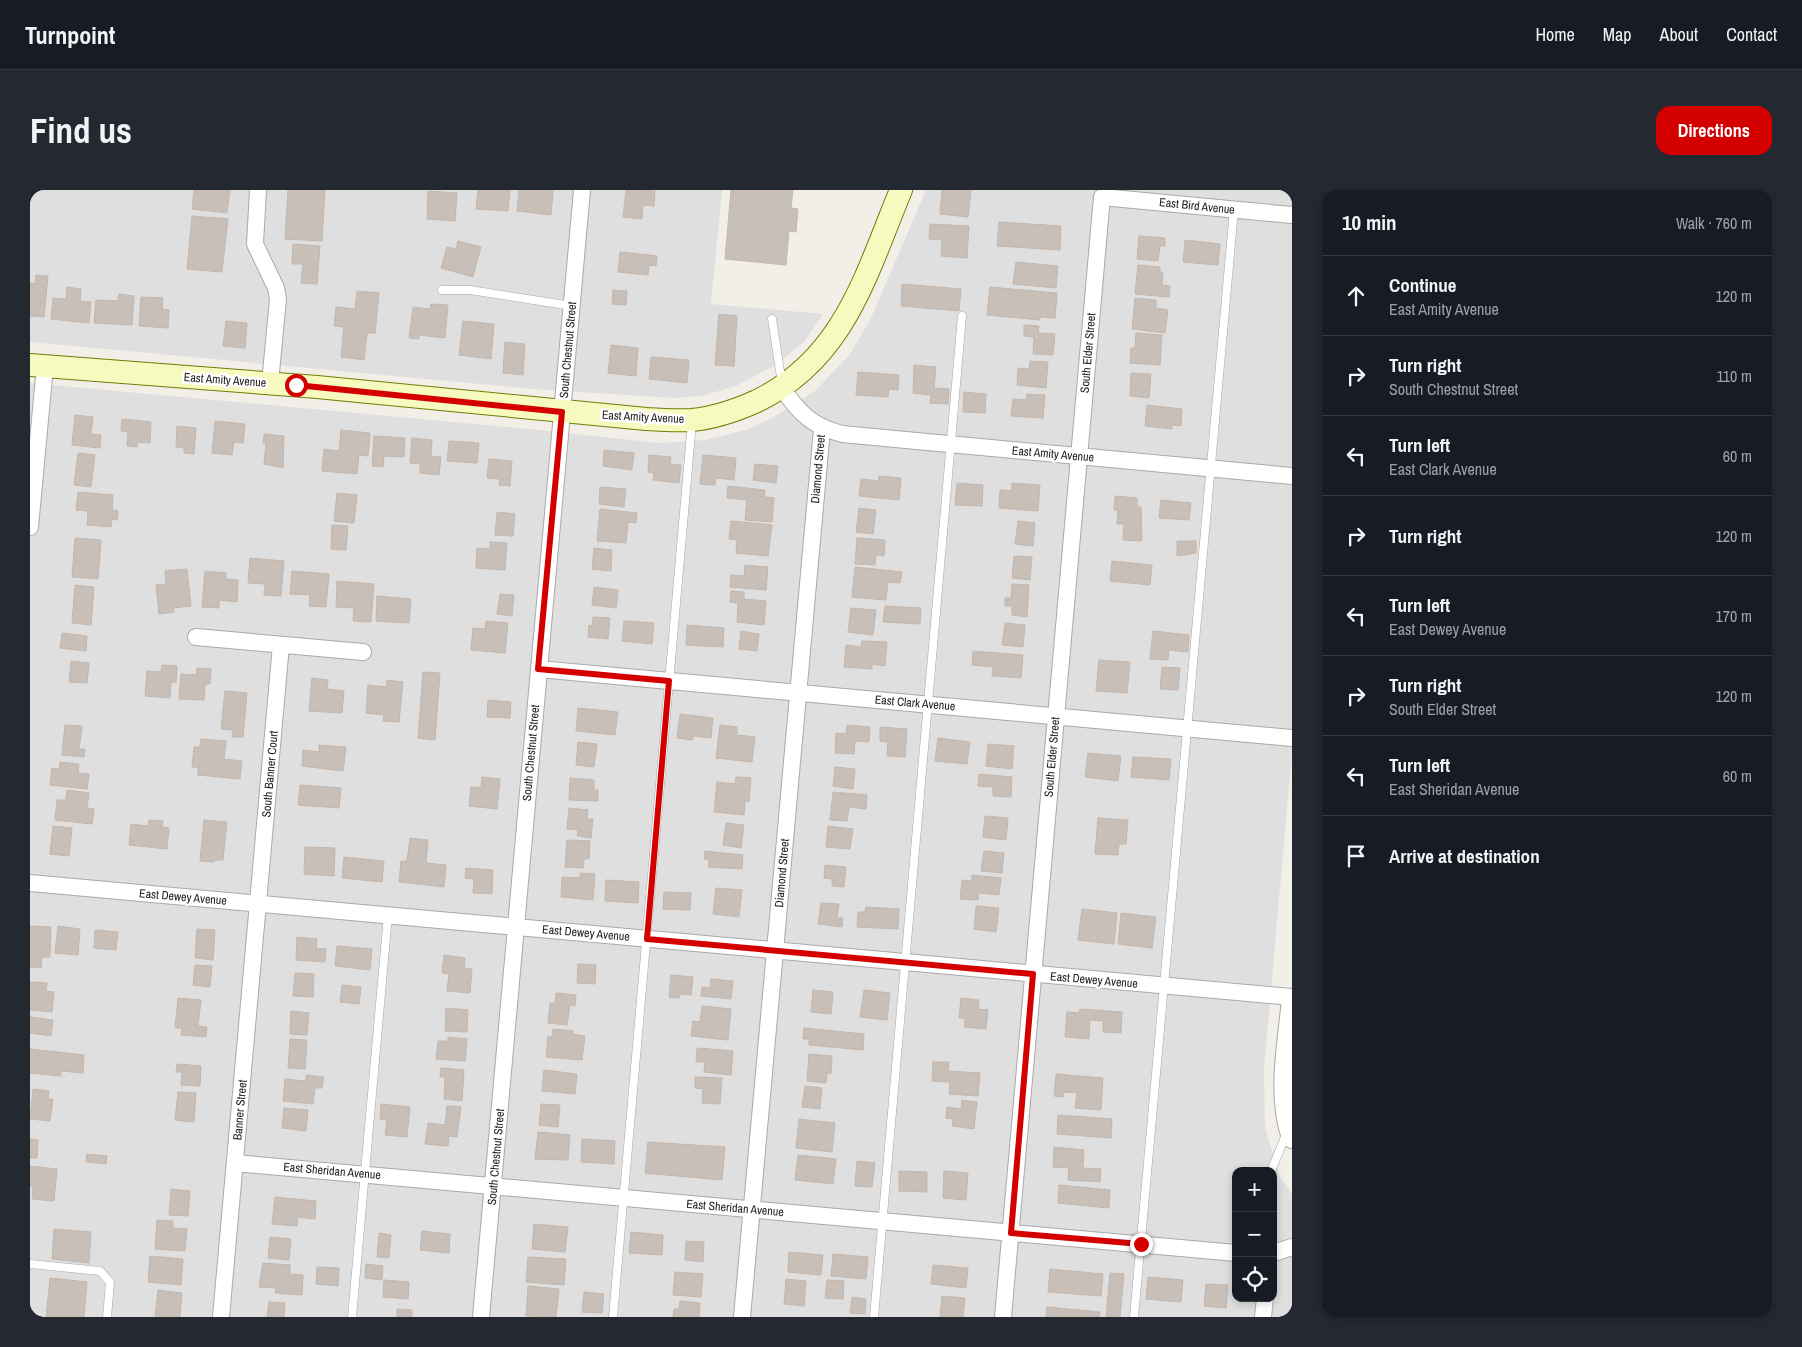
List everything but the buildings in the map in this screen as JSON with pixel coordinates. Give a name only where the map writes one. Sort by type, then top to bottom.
[{"type":"main road","points":[[782,388],[814,362],[834,336],[851,308],[901,190]]},
{"type":"main road","name":"East Amity Avenue","points":[[37,365],[270,383],[646,419],[692,420],[740,409],[782,388]]},
{"type":"street","points":[[258,190],[255,244],[276,288],[278,299],[270,383]]},
{"type":"street","name":"South Chestnut Street","points":[[481,1317],[582,190]]},
{"type":"street","name":"East Bird Avenue","points":[[1102,193],[1234,210],[1292,215]]},
{"type":"street","name":"South Elder Street","points":[[1003,1317],[1102,193]]},
{"type":"street","points":[[30,527],[37,365]]},
{"type":"street","name":"East Amity Avenue","points":[[782,388],[796,410],[822,429],[842,434],[1292,476]]},
{"type":"street","name":"Diamond Street","points":[[742,1317],[822,429]]},
{"type":"street","points":[[196,637],[363,652]]},
{"type":"street","name":"South Banner Court","points":[[258,904],[281,645]]},
{"type":"street","name":"East Clark Avenue","points":[[538,669],[1292,738]]},
{"type":"street","name":"East Dewey Avenue","points":[[30,883],[1292,998]]},
{"type":"street","name":"Banner Street","points":[[221,1317],[258,904]]},
{"type":"street","points":[[1290,1133],[1286,1097],[1292,998]]},
{"type":"street","name":"East Sheridan Avenue","points":[[235,1162],[1232,1254]]},
{"type":"street","points":[[1277,1252],[1292,1247]]},
{"type":"street","points":[[1263,1317],[1265,1302]]},
{"type":"lane","points":[[1134,1317],[1234,210]]},
{"type":"lane","points":[[442,290],[470,290],[572,306]]},
{"type":"lane","points":[[874,1317],[962,316]]},
{"type":"lane","points":[[772,319],[782,388]]},
{"type":"lane","points":[[613,1317],[625,1198],[692,420]]},
{"type":"lane","points":[[352,1317],[388,915]]},
{"type":"lane","points":[[1273,1167],[1290,1133]]},
{"type":"lane","points":[[30,1264],[100,1271],[110,1282],[107,1317]]},
{"type":"shaded area","points":[[30,190],[722,190],[711,304],[823,314],[804,342],[774,366],[736,386],[702,396],[673,398],[533,389],[30,342]]},
{"type":"shaded area","points":[[926,190],[1292,190],[1292,752],[1264,1069],[1265,1127],[1277,1167],[1280,1177],[1292,1194],[1292,1317],[30,1317],[30,383],[530,429],[659,443],[706,440],[746,430],[772,418],[815,391],[850,354],[871,318]]},
{"type":"route","points":[[296,385],[562,412],[538,669],[669,681],[647,939],[1033,974],[1011,1233],[1141,1244]]}]
